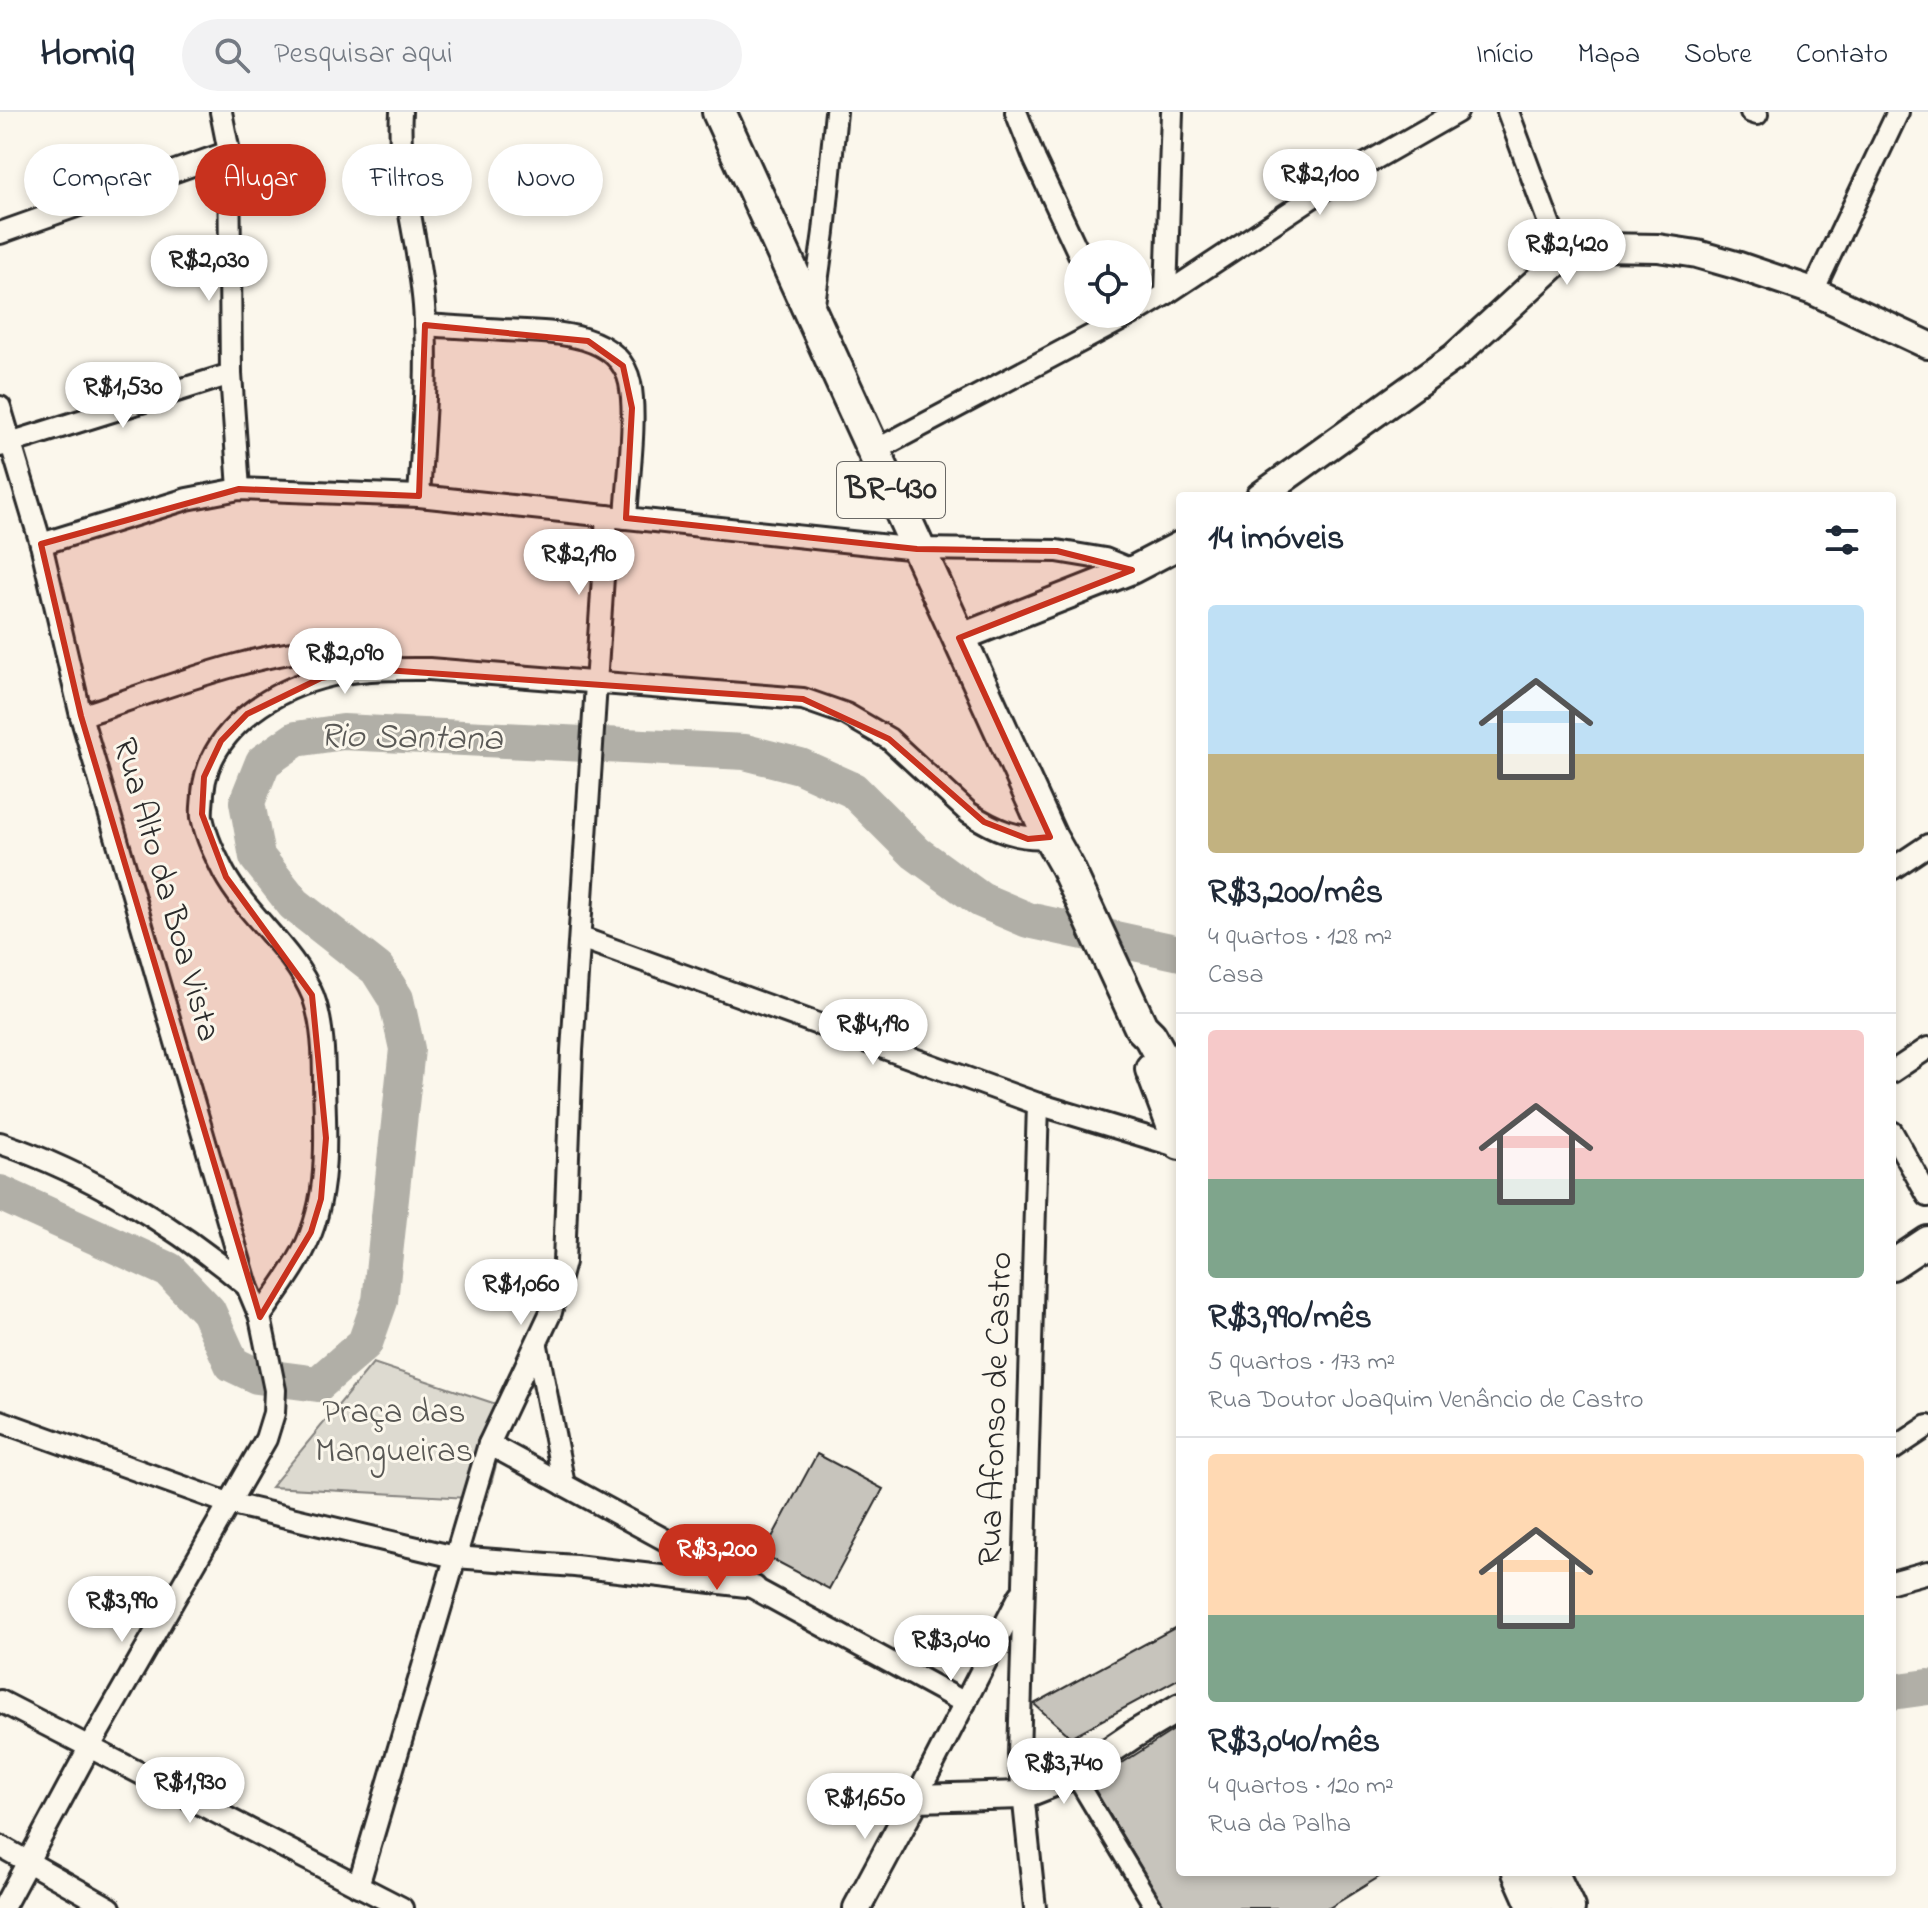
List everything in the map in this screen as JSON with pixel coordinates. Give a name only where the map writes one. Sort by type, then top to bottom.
[{"type":"main road","name":"BR-430","points":[[719,112],[917,549],[1141,1027],[1152,1071],[1176,1134]]},
{"type":"main road","name":"BR-430","points":[[1141,1027],[1154,1043],[1176,1083]]},
{"type":"main road","points":[[1896,1262],[1928,1241]]},
{"type":"main road","points":[[1521,1876],[1535,1908]]},
{"type":"main road","points":[[1553,1876],[1568,1908]]},
{"type":"street","points":[[221,112],[227,144]]},
{"type":"street","points":[[401,112],[401,155],[425,325],[419,496]]},
{"type":"street","points":[[812,313],[836,112]]},
{"type":"street","points":[[1016,112],[1073,240]]},
{"type":"street","points":[[1166,294],[1172,112]]},
{"type":"street","points":[[1152,302],[1343,177],[1457,112]]},
{"type":"street","points":[[1508,112],[1562,258]]},
{"type":"street","points":[[1813,291],[1898,112]]},
{"type":"street","points":[[0,233],[195,164]]},
{"type":"street","points":[[230,216],[231,374],[239,489]]},
{"type":"street","points":[[1266,492],[1454,357],[1562,258],[1598,247],[1658,248],[1697,254],[1813,291],[1928,345]]},
{"type":"street","points":[[358,1886],[489,1444],[537,1346],[559,1290],[564,1262],[572,1051],[594,682],[632,408],[630,382],[623,366],[609,352],[588,341],[565,334],[425,325]]},
{"type":"street","points":[[874,451],[1097,328]]},
{"type":"street","points":[[5,444],[231,374]]},
{"type":"street","name":"Rua Alto da Boa Vista","points":[[0,407],[5,444],[41,544],[81,716],[247,1286],[260,1317],[275,1390],[274,1413],[266,1439],[228,1503]]},
{"type":"street","points":[[41,544],[174,503],[239,489],[419,496],[917,549],[1057,551],[1105,559],[1132,570]]},
{"type":"street","points":[[959,638],[1132,570],[1176,547]]},
{"type":"street","points":[[81,716],[280,655],[316,651],[338,653],[371,669]]},
{"type":"street","points":[[260,1317],[298,1261],[321,1199],[326,1138],[321,1029],[312,995],[298,970],[226,877],[211,846],[202,814],[204,777],[221,741],[247,714],[280,695],[321,678],[371,669],[429,669],[788,697],[846,714],[889,739],[969,813],[984,822],[1028,839],[1050,837]]},
{"type":"street","points":[[1896,866],[1928,845]]},
{"type":"street","points":[[581,938],[1038,1104],[1176,1144]]},
{"type":"street","points":[[1896,1069],[1928,1048]]},
{"type":"street","name":"Rua Afonso de Castro","points":[[1035,1908],[1019,1742],[1038,1104]]},
{"type":"street","points":[[1896,1139],[1928,1196]]},
{"type":"street","points":[[0,1143],[27,1152],[96,1185],[216,1261],[247,1286]]},
{"type":"street","points":[[537,1346],[564,1485]]},
{"type":"street","points":[[0,1421],[228,1503],[455,1557],[575,1566],[755,1587]]},
{"type":"street","points":[[1896,1447],[1928,1426]]},
{"type":"street","points":[[489,1444],[965,1703]]},
{"type":"street","points":[[3,1908],[26,1861],[228,1503]]},
{"type":"street","points":[[1896,1581],[1928,1572]]},
{"type":"street","points":[[857,1908],[1024,1588]]},
{"type":"street","points":[[0,1701],[402,1908]]},
{"type":"street","points":[[916,1798],[1023,1795],[1074,1775],[1176,1709]]},
{"type":"street","points":[[1074,1775],[1154,1908]]},
{"type":"street","points":[[0,1846],[110,1908]]},
{"type":"highlighted area","points":[[425,325],[588,341],[623,366],[632,408],[626,518],[917,549],[1057,551],[1132,570],[959,638],[1050,837],[1028,839],[984,822],[889,739],[803,699],[371,669],[321,678],[247,714],[221,741],[204,777],[202,814],[226,877],[312,995],[326,1138],[321,1199],[311,1232],[260,1317],[81,716],[41,544],[239,489],[419,496]]},
{"type":"green space","name":"Praça das Mangueiras","points":[[373,1363],[511,1409],[487,1499],[271,1487]]},
{"type":"building","points":[[817,1454],[883,1489],[829,1589],[763,1554]]},
{"type":"building","points":[[1176,1627],[1176,1680],[1071,1737],[1034,1704]]},
{"type":"building","points":[[1176,1729],[1176,1876],[1381,1876],[1329,1908],[1165,1908],[1091,1783]]},
{"type":"waterway","name":"Rio Santana","points":[[0,1193],[169,1270],[208,1311],[232,1364],[257,1376],[318,1384],[365,1343],[380,1301],[407,1049],[396,999],[377,969],[294,904],[257,857],[247,802],[263,762],[296,739],[343,732],[745,752],[800,766],[853,790],[916,853],[981,900],[1028,920],[1176,952]]},
{"type":"waterway","name":"Rio Santana","points":[[1896,1691],[1928,1687]]}]
